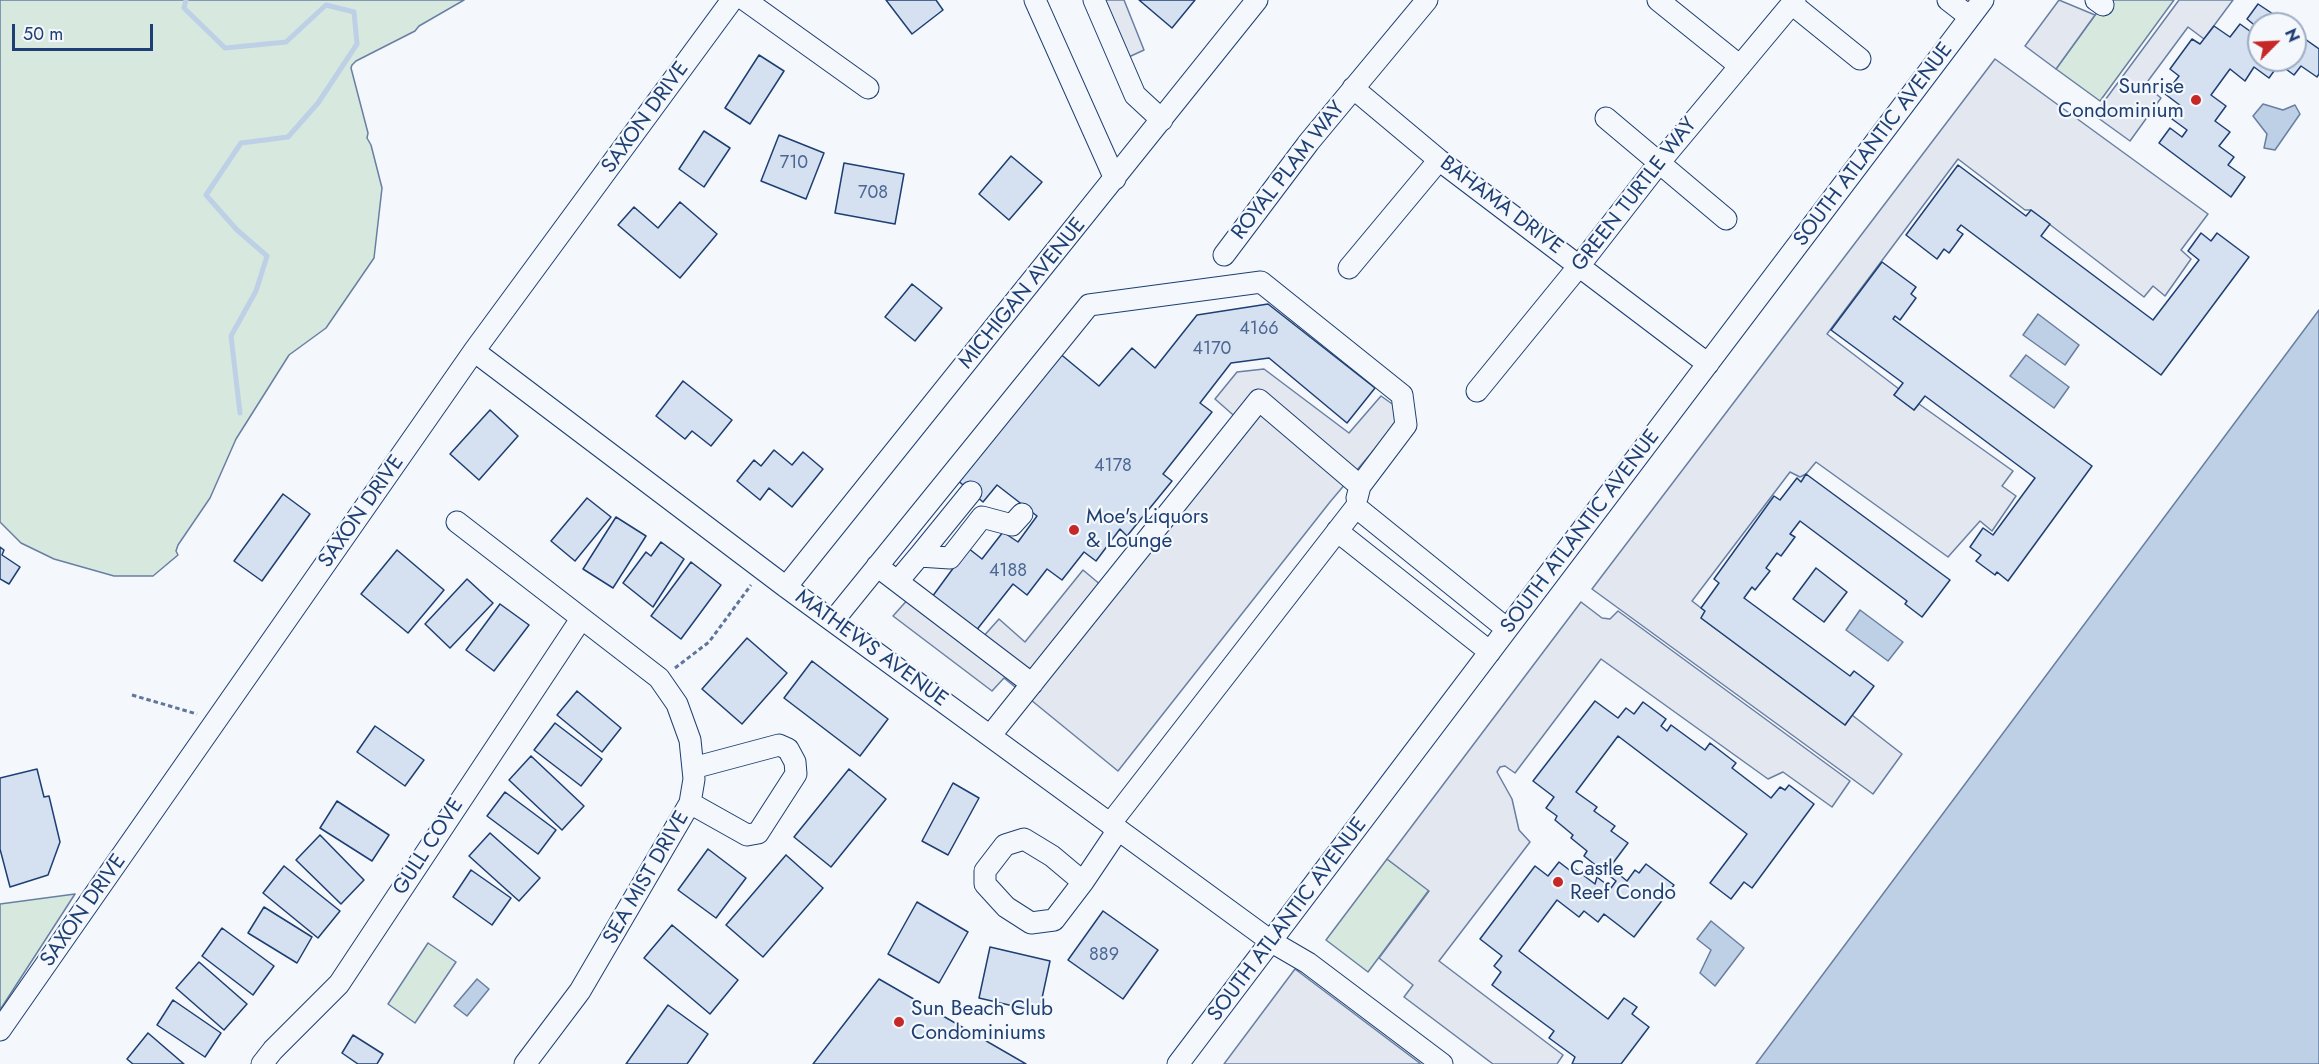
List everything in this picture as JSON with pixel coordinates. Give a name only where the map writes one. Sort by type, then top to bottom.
[{"type":"street","name":"SAXON DRIVE","points":[[0,1030],[474,351],[732,0]]},
{"type":"street","points":[[745,0],[868,88]]},
{"type":"street","points":[[1035,0],[1115,179]]},
{"type":"street","points":[[1094,0],[1135,96],[1162,120]]},
{"type":"street","name":"MICHIGAN AVENUE","points":[[786,587],[1257,0]]},
{"type":"street","name":"ROYAL PLAM WAY","points":[[1224,255],[1309,142],[1427,0]]},
{"type":"street","points":[[1658,0],[1740,66]]},
{"type":"street","points":[[1948,0],[1970,17]]},
{"type":"street","name":"SOUTH ATLANTIC AVENUE","points":[[1178,1064],[1983,0]]},
{"type":"street","points":[[1794,2],[1860,59]]},
{"type":"street","name":"GREEN TURTLE WAY","points":[[1477,392],[1580,266],[1659,163],[1794,2]]},
{"type":"street","name":"BAHAMA DRIVE","points":[[1353,88],[1439,160],[1708,364]]},
{"type":"street","points":[[1606,118],[1726,219]]},
{"type":"street","points":[[1349,268],[1439,160]]},
{"type":"street","points":[[833,621],[1089,305],[1261,282],[1402,394],[1406,425],[1360,486],[1356,507],[1114,827],[1083,882],[1054,920],[1031,923],[1006,907],[985,884],[985,871],[1005,845],[1024,839],[1052,856],[1083,882]]},
{"type":"street","name":"MATHEWS AVENUE","points":[[474,351],[786,587],[1272,942],[1308,963],[1442,1064]]},
{"type":"street","points":[[990,736],[1259,400],[1360,486]]},
{"type":"street","points":[[897,581],[971,492]]},
{"type":"street","points":[[1356,507],[1508,629]]},
{"type":"street","points":[[919,556],[950,558],[982,517],[1012,525],[1022,514]]},
{"type":"street","name":"SEA MIST DRIVE","points":[[457,522],[659,678],[677,704],[690,740],[694,779],[690,803],[580,991],[525,1064]]},
{"type":"street","points":[[1337,531],[1490,652]]},
{"type":"street","points":[[877,566],[1032,684]]},
{"type":"street","name":"GULL COVE","points":[[262,1064],[339,984],[582,619]]},
{"type":"street","points":[[690,803],[747,835],[758,833],[796,774],[795,762],[788,749],[779,745],[693,768]]},
{"type":"path","points":[[659,678],[710,642],[762,569]]},
{"type":"path","points":[[132,695],[217,720]]},
{"type":"shaded area","points":[[0,0],[464,0],[419,26],[415,31],[352,65],[368,133],[367,138],[371,145],[382,188],[374,258],[326,328],[289,355],[236,439],[210,498],[178,545],[176,551],[178,555],[153,576],[114,576],[54,559],[21,543],[0,522]]},
{"type":"shaded area","points":[[1094,0],[1124,0],[1144,50],[1120,61]]},
{"type":"shaded area","points":[[2059,0],[2095,15],[2056,69],[2025,46]]},
{"type":"shaded area","points":[[2106,0],[2174,0],[2100,101],[2056,69]]},
{"type":"shaded area","points":[[2179,0],[2233,0],[2204,39],[2188,27],[2145,85],[2161,98],[2130,141],[2094,115]]},
{"type":"shaded area","points":[[1995,59],[2208,214],[2181,250],[2191,259],[2165,296],[2153,286],[2144,297],[2031,210],[2025,210],[1958,159],[1827,334],[1899,389],[1894,395],[1914,410],[1919,404],[2013,471],[2002,486],[2016,496],[1992,531],[1980,521],[1948,557],[1816,462],[1806,474],[1800,477],[1790,472],[1692,601],[1705,611],[1701,618],[1845,725],[1852,715],[1902,754],[1873,794],[1592,589]]},
{"type":"shaded area","points":[[1264,369],[1349,433],[1381,396],[1405,413],[1330,502],[1118,771],[1004,678],[992,691],[893,616],[919,587],[982,638],[999,619],[1025,642],[1083,570],[1114,596],[1248,428],[1215,399],[1237,372]]},
{"type":"shaded area","points":[[1581,602],[1602,618],[1610,619],[1618,611],[1850,781],[1832,807],[1783,772],[1768,779],[1601,659],[1515,773],[1505,766],[1500,767],[1497,772],[1512,799],[1519,830],[1530,842],[1439,961],[1563,1055],[1557,1064],[1493,1064],[1404,997],[1413,985],[1379,958],[1429,891],[1387,859]]},
{"type":"shaded area","points":[[1387,859],[1429,890],[1368,972],[1326,940]]},
{"type":"shaded area","points":[[75,894],[0,1010],[0,904]]},
{"type":"shaded area","points":[[428,943],[456,962],[415,1023],[388,1004]]},
{"type":"shaded area","points":[[1295,969],[1421,1064],[1224,1064]]},
{"type":"water","points":[[2263,104],[2283,110],[2295,105],[2300,114],[2275,150],[2264,148],[2267,134],[2253,116]]},
{"type":"water","points":[[2319,310],[2319,1064],[1756,1064]]},
{"type":"water","points":[[2038,314],[2079,345],[2065,365],[2023,335]]},
{"type":"water","points":[[2026,355],[2069,387],[2054,408],[2010,376]]},
{"type":"water","points":[[1860,610],[1903,642],[1888,661],[1846,630]]},
{"type":"water","points":[[1711,921],[1744,948],[1715,986],[1700,973],[1711,950],[1697,939]]},
{"type":"water","points":[[477,979],[489,989],[467,1016],[454,1006]]},
{"type":"building","points":[[886,0],[936,0],[943,10],[912,34]]},
{"type":"building","points":[[1139,0],[1195,0],[1172,28]]},
{"type":"building","name":"Sunrise Condominium","points":[[2258,4],[2270,12],[2252,12]]},
{"type":"building","name":"Sunrise Condominium","points":[[2240,24],[2247,29],[2247,72],[2251,72],[2245,81],[2230,69],[2211,95],[2226,106],[2215,121],[2230,132],[2219,146],[2234,157],[2228,165],[2245,177],[2231,197],[2159,143],[2170,128],[2182,137],[2187,130],[2172,119],[2181,106],[2165,94],[2179,76],[2170,69],[2192,39],[2200,44],[2214,26],[2230,37]]},
{"type":"building","name":"Sunrise Condominium","points":[[2307,40],[2319,49],[2317,77],[2307,70]]},
{"type":"building","points":[[759,55],[784,71],[750,124],[725,108]]},
{"type":"building","name":"Sunrise Condominium","points":[[2261,72],[2273,72],[2269,78]]},
{"type":"building","points":[[704,131],[730,148],[704,187],[679,169]]},
{"type":"building","points":[[779,135],[824,153],[806,199],[761,181]]},
{"type":"building","points":[[1011,156],[1042,182],[1009,220],[979,194]]},
{"type":"building","points":[[844,163],[904,174],[895,224],[835,213]]},
{"type":"building","points":[[1958,165],[2026,216],[2031,210],[2050,224],[2041,236],[2153,320],[2199,260],[2188,251],[2201,233],[2211,241],[2217,233],[2249,257],[2161,375],[1961,225],[1957,230],[1963,234],[1949,253],[1944,249],[1937,259],[1906,235]]},
{"type":"building","points":[[680,202],[717,234],[680,278],[618,225],[634,207],[658,228]]},
{"type":"building","points":[[1882,262],[1916,287],[1911,294],[1916,298],[1900,320],[1895,316],[1893,319],[2092,466],[2008,581],[1997,572],[1995,575],[1976,561],[1981,555],[1970,547],[1983,528],[1993,535],[2035,478],[1925,396],[1914,410],[1894,395],[1903,383],[1831,330]]},
{"type":"building","points":[[912,284],[942,308],[915,341],[885,317]]},
{"type":"building","points":[[1268,304],[1375,388],[1347,423],[1269,358],[1231,363],[1200,403],[1212,412],[1163,474],[1172,481],[1127,536],[1120,529],[1096,561],[1084,552],[1062,580],[1047,569],[1027,595],[1013,584],[975,632],[932,597],[968,548],[982,559],[1003,532],[1018,542],[1037,516],[997,485],[983,502],[956,479],[1058,352],[1099,386],[1132,348],[1155,368],[1197,315]]},
{"type":"building","points":[[683,381],[732,420],[711,446],[692,431],[685,439],[656,416]]},
{"type":"building","points":[[490,410],[518,436],[479,480],[450,454]]},
{"type":"building","points":[[774,450],[792,465],[803,452],[823,469],[792,507],[769,488],[760,500],[737,481],[754,460],[761,466]]},
{"type":"building","points":[[1806,474],[1950,580],[1922,617],[1905,604],[1907,601],[1800,521],[1790,534],[1795,537],[1781,556],[1777,553],[1766,568],[1770,571],[1755,590],[1752,587],[1744,598],[1850,676],[1854,671],[1874,686],[1845,725],[1701,618],[1705,611],[1701,608],[1719,583],[1714,579],[1774,496],[1780,500],[1797,478],[1801,482]]},
{"type":"building","points":[[283,494],[310,514],[262,581],[234,561]]},
{"type":"building","points":[[587,498],[611,517],[575,561],[551,541]]},
{"type":"building","points":[[616,517],[646,536],[613,588],[583,569]]},
{"type":"building","points":[[661,542],[684,559],[653,607],[623,583],[646,552],[651,556]]},
{"type":"building","points":[[0,547],[4,550],[2,555],[20,567],[9,584],[0,579]]},
{"type":"building","points":[[397,550],[444,590],[408,633],[361,594]]},
{"type":"building","points":[[691,562],[721,585],[681,639],[651,616]]},
{"type":"building","points":[[1816,568],[1847,592],[1824,622],[1793,599]]},
{"type":"building","points":[[467,579],[493,603],[450,648],[425,624]]},
{"type":"building","points":[[500,604],[529,625],[494,671],[466,650]]},
{"type":"building","points":[[747,638],[787,673],[742,724],[702,689]]},
{"type":"building","points":[[812,661],[888,719],[860,756],[784,698]]},
{"type":"building","points":[[577,691],[621,728],[602,752],[557,715]]},
{"type":"building","name":"Castle Reef Condo","points":[[1595,701],[1618,718],[1626,708],[1634,714],[1643,702],[1666,719],[1661,726],[1667,731],[1671,725],[1705,750],[1710,743],[1736,763],[1732,768],[1771,798],[1780,787],[1785,790],[1789,785],[1814,804],[1752,888],[1744,882],[1731,899],[1710,883],[1747,834],[1618,736],[1576,792],[1597,807],[1594,811],[1615,826],[1611,831],[1628,843],[1610,867],[1627,881],[1635,870],[1639,873],[1646,864],[1674,885],[1634,937],[1604,914],[1598,922],[1584,911],[1579,917],[1557,900],[1519,951],[1608,1019],[1624,998],[1637,1007],[1632,1014],[1649,1027],[1621,1064],[1572,1064],[1575,1057],[1549,1038],[1554,1031],[1492,985],[1501,972],[1494,966],[1502,956],[1480,939],[1535,866],[1548,876],[1559,862],[1572,872],[1575,869],[1595,884],[1597,877],[1611,888],[1616,881],[1584,856],[1587,851],[1571,838],[1573,835],[1555,820],[1557,816],[1546,808],[1554,797],[1533,781]]},
{"type":"building","points":[[555,723],[602,759],[581,786],[534,750]]},
{"type":"building","points":[[375,726],[424,760],[405,786],[357,752]]},
{"type":"building","points":[[531,756],[584,806],[562,830],[509,780]]},
{"type":"building","points":[[37,769],[44,797],[49,796],[60,842],[48,875],[10,887],[0,849],[0,778]]},
{"type":"building","points":[[849,769],[886,799],[831,867],[794,837]]},
{"type":"building","points":[[953,783],[979,798],[948,855],[922,841]]},
{"type":"building","points":[[505,792],[556,830],[538,854],[487,816]]},
{"type":"building","points":[[337,801],[389,835],[372,861],[320,828]]},
{"type":"building","points":[[490,833],[540,878],[519,901],[469,856]]},
{"type":"building","points":[[320,835],[364,880],[341,904],[296,860]]},
{"type":"building","points":[[708,849],[746,878],[716,918],[678,890]]},
{"type":"building","points":[[786,855],[823,888],[763,957],[726,925]]},
{"type":"building","points":[[284,866],[340,911],[318,938],[263,893]]},
{"type":"building","points":[[471,870],[511,898],[492,925],[453,897]]},
{"type":"building","points":[[917,902],[968,932],[939,983],[888,954]]},
{"type":"building","points":[[264,907],[312,937],[297,963],[248,933]]},
{"type":"building","points":[[1103,911],[1158,950],[1123,999],[1068,960]]},
{"type":"building","points":[[672,925],[738,980],[710,1014],[644,958]]},
{"type":"building","points":[[222,928],[274,966],[253,995],[202,956]]},
{"type":"building","points":[[990,947],[1050,961],[1039,1012],[979,998]]},
{"type":"building","points":[[199,962],[247,1004],[224,1030],[176,988]]},
{"type":"building","name":"Sun Beach Club Condominiums","points":[[879,979],[1026,1064],[813,1064]]},
{"type":"building","points":[[173,1000],[221,1033],[205,1057],[157,1025]]},
{"type":"building","points":[[668,1005],[708,1034],[687,1064],[626,1064]]},
{"type":"building","points":[[148,1033],[184,1064],[133,1064],[127,1059]]},
{"type":"building","points":[[353,1035],[383,1054],[377,1064],[358,1064],[342,1053]]},
{"type":"waterway","points":[[186,0],[184,8],[225,48],[286,42],[326,5],[354,12],[357,44],[318,103],[288,137],[241,143],[206,195],[237,230],[267,256],[256,291],[231,336],[240,413]]},
{"type":"place","name":"Sunrise Condominium","points":[[2196,100]]},
{"type":"place","name":"Moe's Liquors & Lounge","points":[[1074,530]]},
{"type":"place","name":"Castle Reef Condo","points":[[1558,882]]},
{"type":"place","name":"Sun Beach Club Condominiums","points":[[899,1022]]}]
